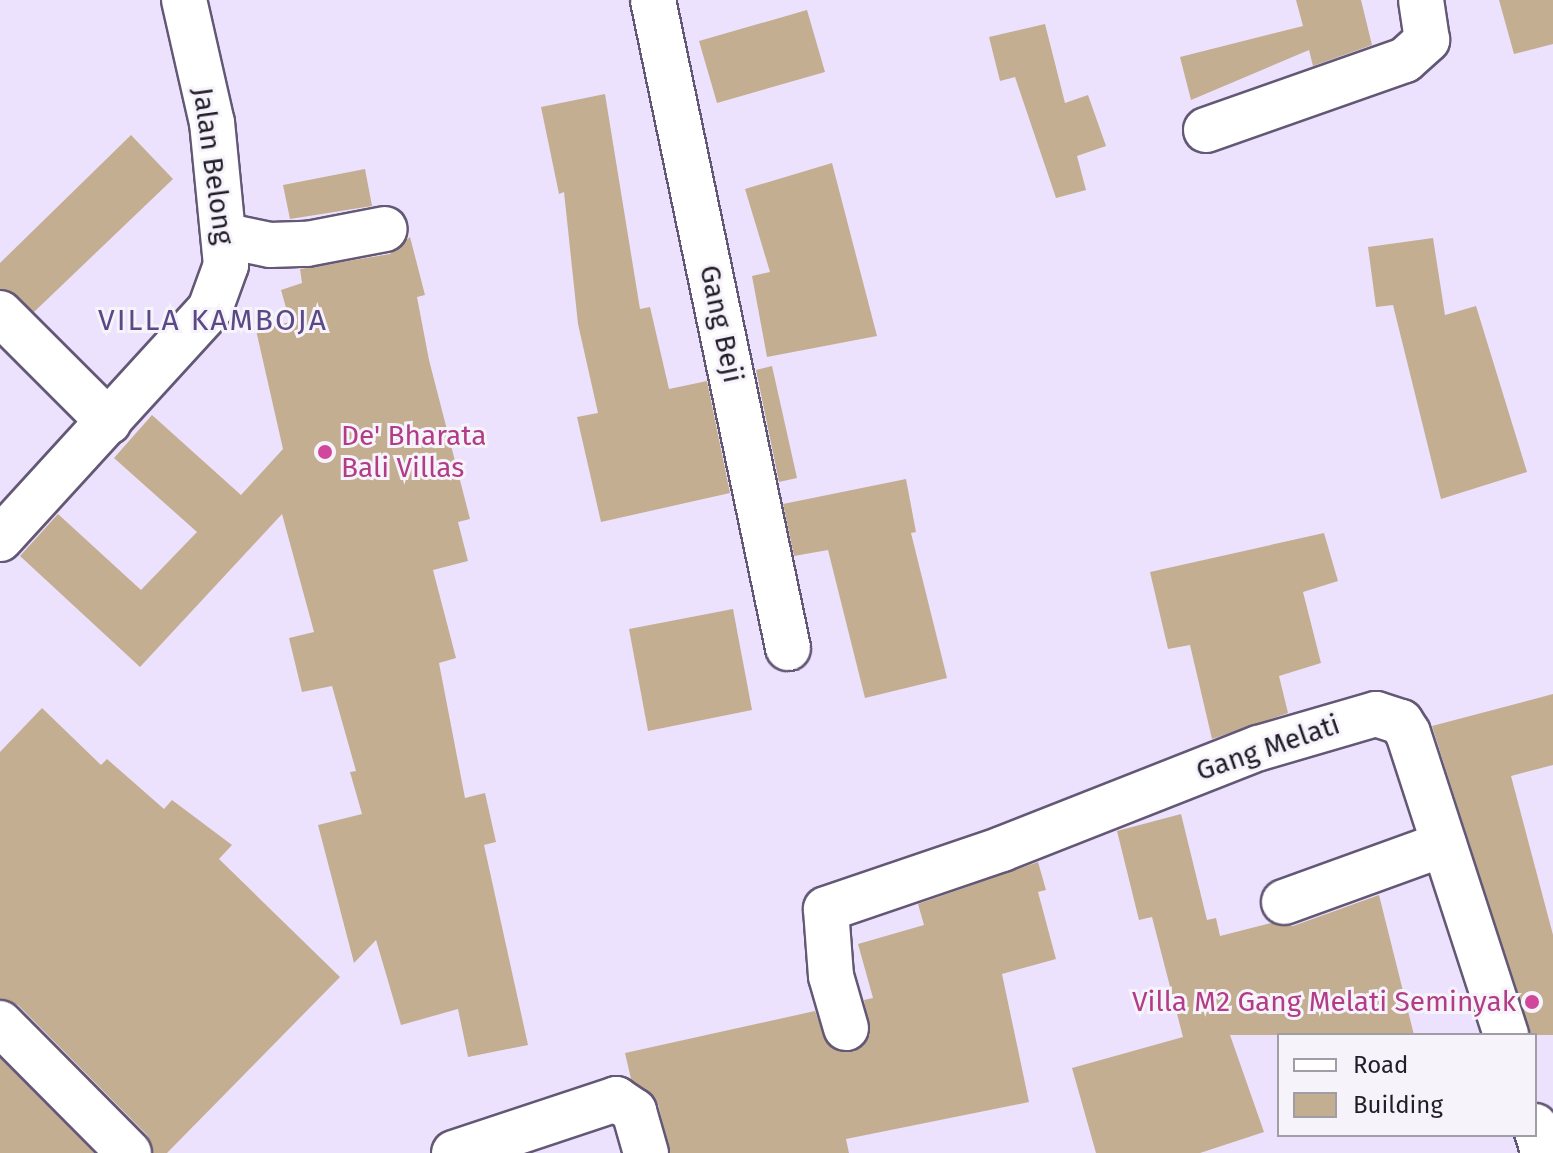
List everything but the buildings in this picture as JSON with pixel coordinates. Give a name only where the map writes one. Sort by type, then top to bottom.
[{"type":"street","name":"Jalan Belong","points":[[0,539],[210,309],[226,265],[227,236],[212,123],[184,0]]},
{"type":"street","name":"Gang Beji","points":[[653,0],[788,648]]},
{"type":"street","points":[[1206,130],[1405,60],[1427,40],[1421,0]]},
{"type":"street","points":[[227,236],[270,245],[307,244],[385,229]]},
{"type":"street","points":[[0,313],[109,422]]},
{"type":"street","name":"Gang Melati","points":[[846,1028],[831,976],[826,909],[1002,849],[1259,748],[1376,714],[1401,722],[1408,733],[1505,1033]]},
{"type":"street","points":[[1284,902],[1444,844]]},
{"type":"street","points":[[0,1023],[129,1153]]},
{"type":"street","points":[[454,1153],[616,1099],[634,1111],[646,1153]]},
{"type":"street","points":[[1537,1132],[1544,1153]]},
{"type":"place","name":"De' Bharata Bali Villas","points":[[325,452]]},
{"type":"place","name":"Villa M2 Gang Melati Seminyak","points":[[1532,1002]]},
{"type":"district","name":"VILLA KAMBOJA","points":[[213,320]]}]
